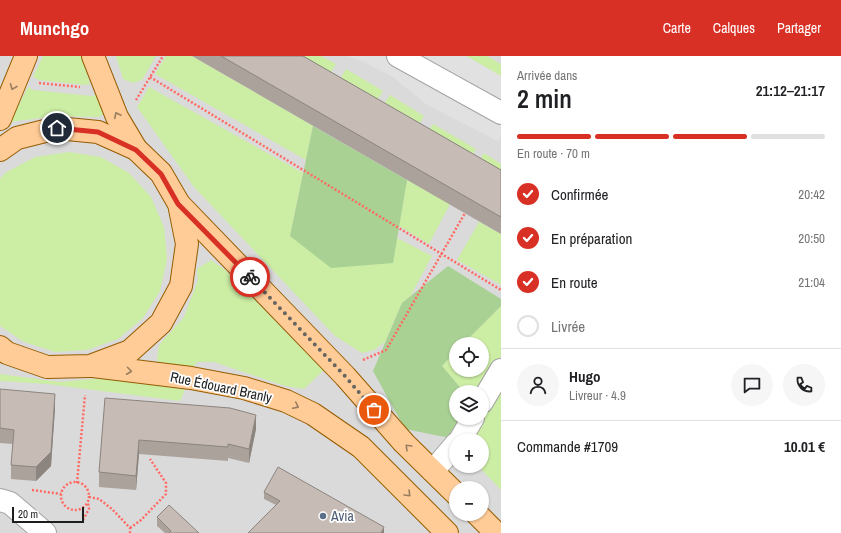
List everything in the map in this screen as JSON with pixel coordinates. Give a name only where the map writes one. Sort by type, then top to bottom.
[{"type":"main road","points":[[0,119],[26,56]]},
{"type":"main road","points":[[93,56],[117,117],[136,150],[161,174],[178,204],[345,376],[404,442],[449,487]]},
{"type":"main road","points":[[0,150],[17,138],[57,128],[98,132],[136,150]]},
{"type":"main road","points":[[0,347],[7,353],[47,367],[90,366],[130,351],[161,323],[181,286],[187,244],[178,204]]},
{"type":"main road","name":"Rue Édouard Branly","points":[[90,366],[191,378],[244,388],[286,400],[313,414],[361,447],[447,533]]},
{"type":"main road","points":[[484,521],[496,533]]},
{"type":"street","points":[[398,56],[501,113]]},
{"type":"street","points":[[489,390],[501,370]]},
{"type":"street","points":[[433,471],[449,452]]},
{"type":"street","points":[[0,500],[10,503],[46,533]]},
{"type":"path","points":[[134,104],[163,56]]},
{"type":"path","points":[[150,77],[501,290]]},
{"type":"path","points":[[37,83],[84,87]]},
{"type":"path","points":[[362,360],[386,350],[465,213]]},
{"type":"path","points":[[77,483],[84,395]]},
{"type":"path","points":[[130,528],[141,520],[166,494],[166,483],[150,459]]},
{"type":"path","points":[[84,520],[89,509],[89,497],[83,485],[70,483],[61,494],[62,503],[73,510],[82,508],[88,501]]},
{"type":"path","points":[[26,489],[61,494]]},
{"type":"path","points":[[89,497],[99,499],[112,509],[130,528],[130,533]]},
{"type":"shaded area","points":[[0,56],[501,56],[501,533],[0,533]]},
{"type":"shaded area","points":[[347,56],[466,56],[501,76],[501,135],[498,141],[427,105],[393,77],[364,62]]},
{"type":"green space","points":[[43,56],[82,56],[90,84],[85,85],[39,80],[33,77]]},
{"type":"green space","points":[[116,56],[156,56],[142,80],[133,83],[123,79]]},
{"type":"green space","points":[[166,56],[192,56],[313,126],[306,160],[155,74]]},
{"type":"green space","points":[[292,56],[321,56],[336,64],[323,85]]},
{"type":"green space","points":[[466,56],[487,56],[501,64],[501,76]]},
{"type":"green space","points":[[346,69],[383,91],[370,112],[333,91]]},
{"type":"green space","points":[[28,87],[33,90],[92,96],[97,94],[105,109],[103,114],[99,117],[57,116],[10,122]]},
{"type":"green space","points":[[149,87],[303,173],[290,236],[392,263],[397,238],[432,256],[410,297],[402,303],[385,342],[374,350],[362,353],[335,336],[194,187],[137,107]]},
{"type":"green space","points":[[390,95],[424,116],[412,136],[377,115]]},
{"type":"green space","points":[[433,124],[476,149],[465,167],[422,142]]},
{"type":"green space","points":[[313,126],[407,180],[393,263],[331,268],[290,236]]},
{"type":"green space","points":[[69,152],[101,157],[129,173],[151,197],[164,227],[167,259],[160,291],[143,318],[118,339],[87,350],[55,352],[24,342],[0,326],[0,179],[5,173],[35,157]]},
{"type":"green space","points":[[484,153],[501,164],[501,187],[473,171]]},
{"type":"green space","points":[[407,180],[450,204],[429,244],[399,226]]},
{"type":"green space","points":[[479,222],[501,234],[501,285],[457,260]]},
{"type":"green space","points":[[211,260],[225,270],[324,370],[304,389],[285,386],[214,362],[197,362],[189,373],[163,368],[157,360],[159,345],[184,317],[198,280],[197,269]]},
{"type":"green space","points":[[448,266],[501,299],[501,306],[470,337],[449,337],[449,358],[442,366],[449,374],[449,377],[451,377],[458,385],[449,385],[449,425],[458,425],[453,433],[449,433],[449,438],[405,429],[373,371],[402,303]]},
{"type":"green space","points":[[501,306],[501,356],[489,377],[489,337],[470,337]]},
{"type":"green space","points":[[449,358],[449,374],[442,366]]},
{"type":"green space","points":[[0,374],[59,382],[127,376],[185,390],[180,401],[47,384],[0,381]]},
{"type":"green space","points":[[451,377],[489,377],[484,385],[458,385]]},
{"type":"green space","points":[[501,385],[501,490],[485,473],[489,473],[489,433],[474,433],[478,425],[489,425],[489,406]]},
{"type":"building","points":[[221,56],[303,56],[501,170],[501,217]]},
{"type":"building","points":[[0,389],[55,394],[51,452],[36,467],[11,465],[14,430],[0,428]]},
{"type":"building","points":[[105,398],[230,408],[256,415],[249,449],[228,444],[228,447],[139,440],[136,476],[99,472]]},
{"type":"building","points":[[278,467],[384,527],[381,533],[248,533],[280,501],[264,492]]},
{"type":"building","points":[[169,505],[199,533],[169,533],[171,531],[157,517]]},
{"type":"way so far","points":[[250,277],[345,376],[374,410]]},
{"type":"place","name":"Avia","points":[[323,516]]},
{"type":"route","points":[[57,128],[98,132],[136,150],[161,174],[178,204],[250,277]]}]
